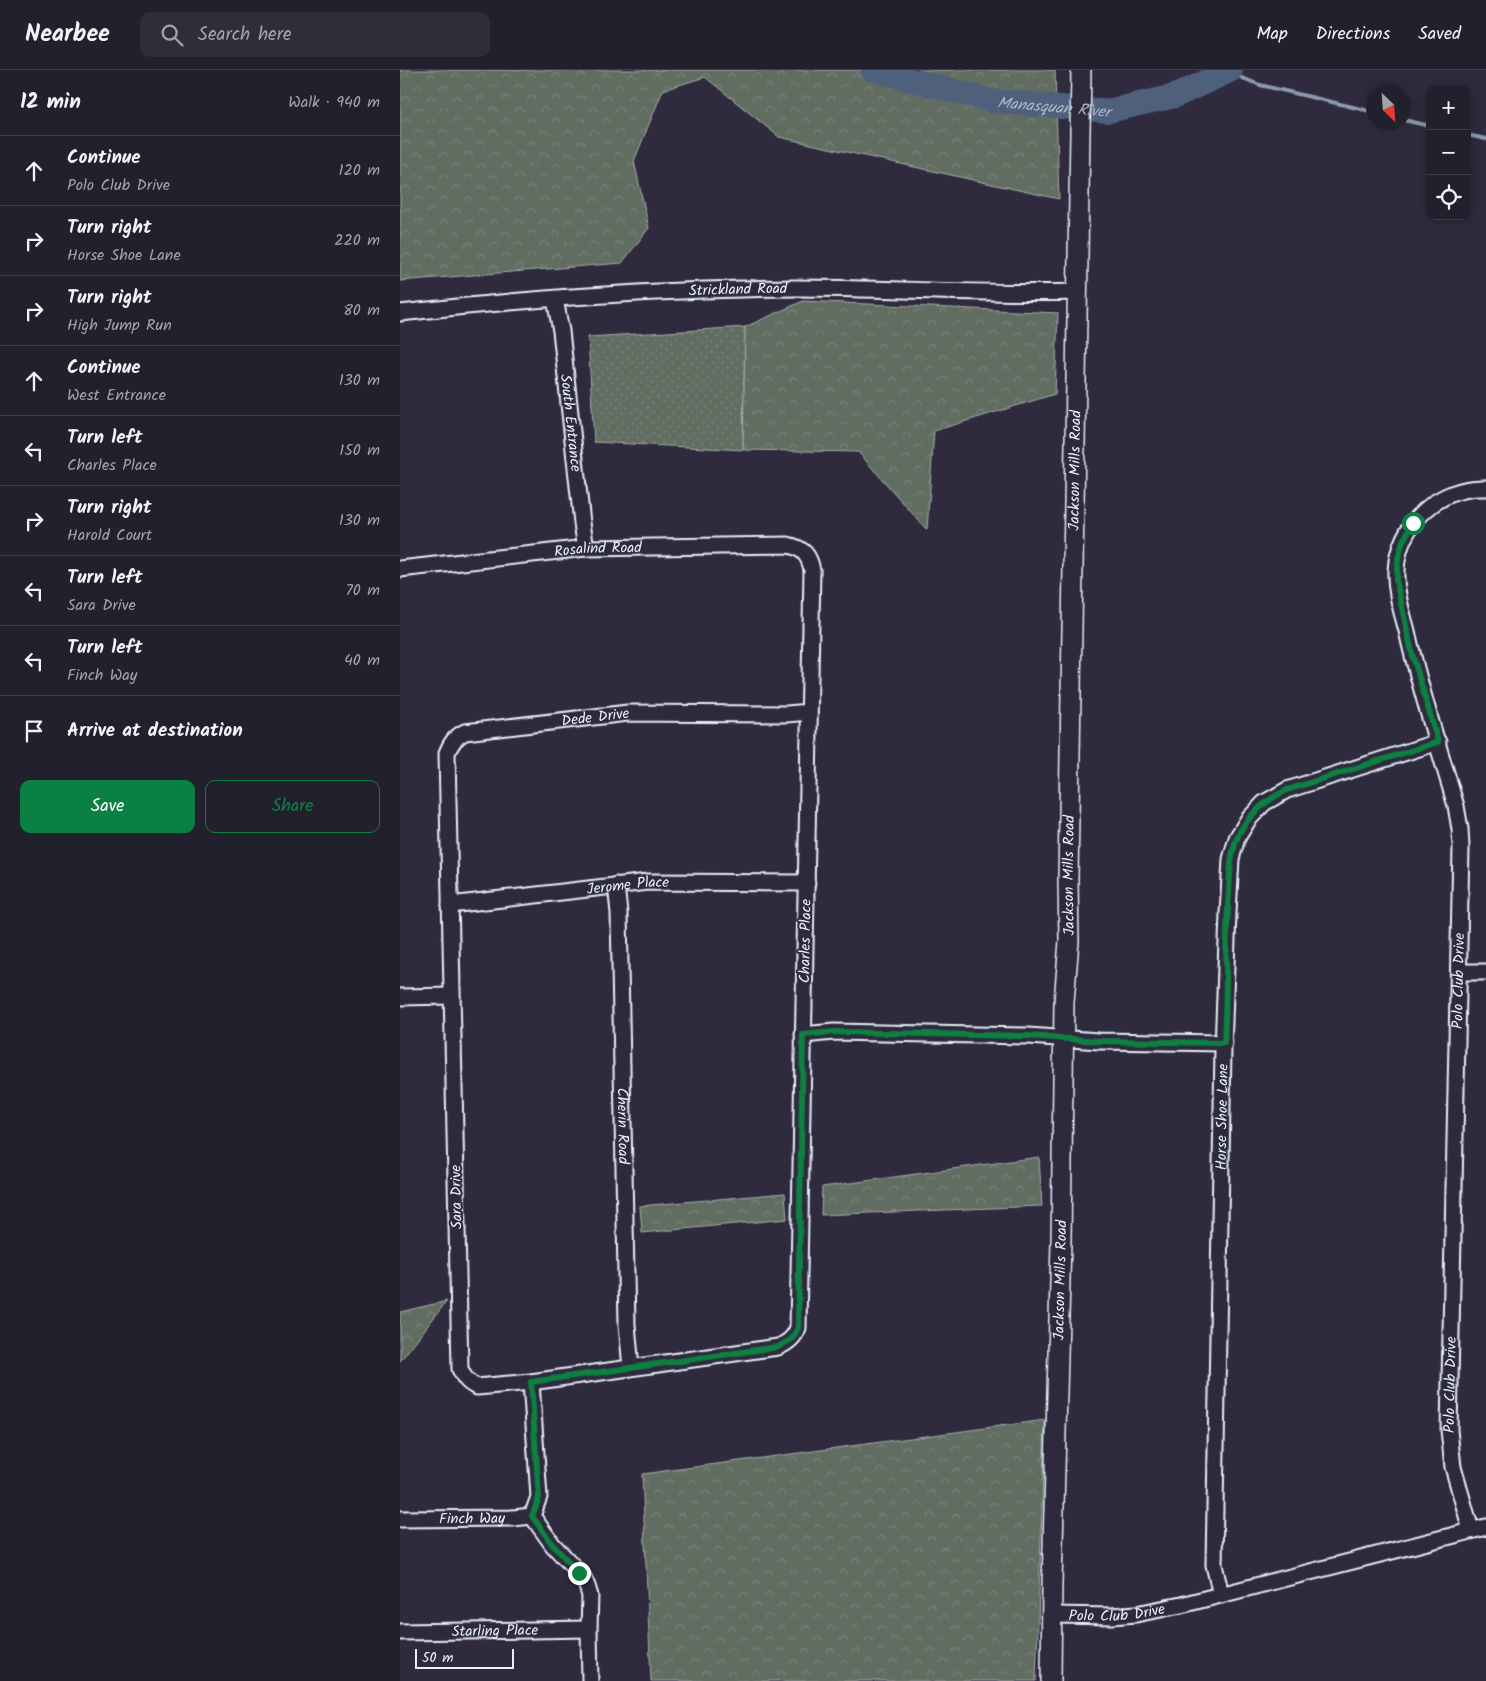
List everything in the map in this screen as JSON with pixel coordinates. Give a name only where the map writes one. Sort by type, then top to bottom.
[{"type":"main road","name":"Jackson Mills Road","points":[[1051,1681],[1061,1242],[1064,1002],[1069,926],[1068,869],[1081,70]]},
{"type":"street","name":"Strickland Road","points":[[400,313],[458,306],[652,292],[797,288],[964,292],[1077,292]]},
{"type":"street","name":"South Entrance","points":[[555,298],[586,548]]},
{"type":"street","name":"Polo Club Drive","points":[[1471,1530],[1453,1467],[1449,1430],[1462,847],[1456,806],[1412,653],[1396,580],[1398,559],[1407,532],[1426,509],[1438,500],[1451,494],[1464,490],[1486,488]]},
{"type":"street","name":"Rosalind Road","points":[[400,569],[586,548],[788,545],[797,547]]},
{"type":"street","name":"Charles Place","points":[[631,1368],[778,1347],[792,1339],[798,1328],[812,570],[810,559],[797,547]]},
{"type":"street","name":"Dede Drive","points":[[448,809],[447,753],[450,744],[457,736],[465,732],[628,713],[787,714],[809,712]]},
{"type":"street","name":"Horse Shoe Lane","points":[[1221,1595],[1214,1565],[1224,1043],[1231,859],[1237,838],[1248,820],[1264,803],[1287,790],[1438,742]]},
{"type":"street","name":"Sara Drive","points":[[448,809],[460,1369],[469,1383],[477,1387],[531,1382]]},
{"type":"street","name":"Jerome Place","points":[[450,905],[648,882],[806,883]]},
{"type":"street","name":"Cherin Road","points":[[616,885],[619,913],[628,1344],[631,1368]]},
{"type":"street","points":[[1459,972],[1486,972]]},
{"type":"street","points":[[400,997],[452,996]]},
{"type":"street","points":[[803,1035],[844,1032],[1028,1036],[1099,1041],[1224,1043]]},
{"type":"street","points":[[590,1681],[590,1596],[588,1586],[579,1573],[553,1545],[532,1516],[539,1498],[531,1382],[631,1368]]},
{"type":"street","name":"Finch Way","points":[[400,1519],[513,1518],[532,1516]]},
{"type":"street","name":"Polo Club Drive","points":[[1052,1615],[1112,1616],[1136,1614],[1221,1595],[1486,1527]]},
{"type":"street","name":"Starling Place","points":[[400,1632],[589,1629]]},
{"type":"green space","points":[[400,70],[1055,70],[1059,199],[779,137],[705,77],[663,90],[634,161],[649,228],[622,263],[400,281]]},
{"type":"green space","points":[[803,301],[1058,313],[1055,394],[934,431],[927,530],[858,452],[743,450],[745,327]]},
{"type":"green space","points":[[745,327],[743,450],[594,442],[588,337]]},
{"type":"green space","points":[[1039,1157],[1042,1206],[821,1215],[822,1187]]},
{"type":"green space","points":[[785,1193],[787,1219],[642,1233],[640,1206]]},
{"type":"green space","points":[[447,1301],[400,1361],[400,1312]]},
{"type":"green space","points":[[1045,1420],[1036,1681],[651,1681],[642,1474]]},
{"type":"waterway","name":"Manasquan River","points":[[873,70],[992,101],[1108,111],[1175,96],[1231,70]]},
{"type":"waterway","points":[[1227,72],[1260,85],[1366,110]]},
{"type":"waterway","points":[[1411,122],[1426,125]]},
{"type":"waterway","points":[[1471,136],[1486,139]]},
{"type":"route","points":[[579,1573],[553,1545],[532,1516],[539,1498],[531,1382],[778,1347],[792,1339],[798,1328],[803,1035],[834,1032],[1028,1036],[1099,1041],[1195,1044],[1224,1043],[1231,859],[1237,838],[1248,820],[1264,803],[1287,790],[1412,752],[1438,742],[1412,653],[1396,580],[1396,570],[1403,541],[1413,523]]}]
